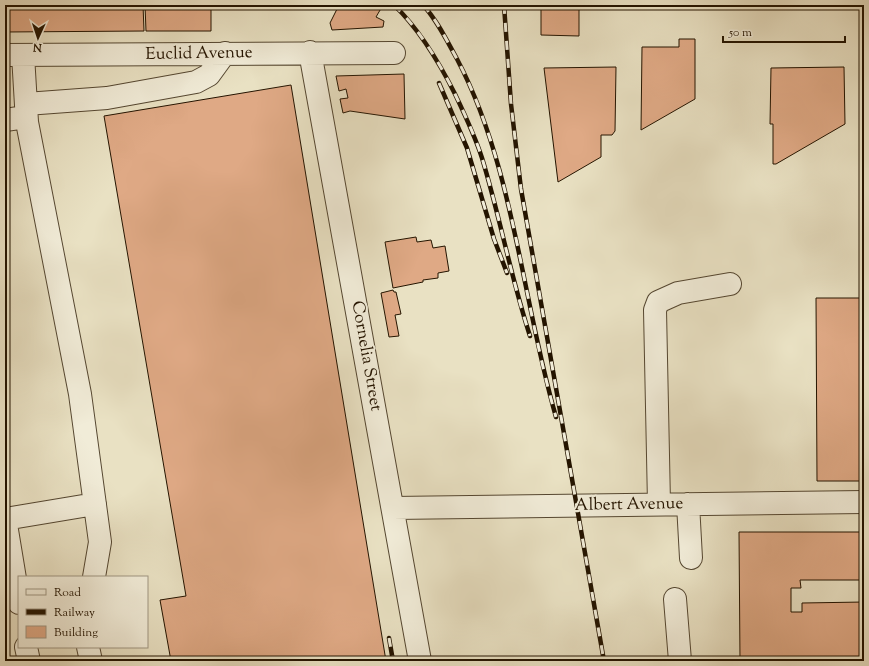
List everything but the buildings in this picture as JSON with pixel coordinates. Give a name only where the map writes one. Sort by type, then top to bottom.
[{"type":"street","name":"Euclid Avenue","points":[[14,55],[310,52],[394,53]]},
{"type":"street","name":"Cornelia Street","points":[[310,52],[420,661]]},
{"type":"street","points":[[5,120],[26,110],[107,98],[196,82],[209,75],[225,53]]},
{"type":"street","points":[[14,55],[26,110],[80,394],[100,542],[94,576]]},
{"type":"street","points":[[659,504],[656,306],[658,302],[665,297],[678,293],[730,284]]},
{"type":"street","name":"Albert Avenue","points":[[393,508],[864,502]]},
{"type":"street","points":[[18,597],[5,519],[95,504]]},
{"type":"street","points":[[688,504],[691,558]]},
{"type":"street","points":[[675,599],[680,661]]},
{"type":"street","points":[[26,648],[29,661]]},
{"type":"street","points":[[88,648],[91,661]]},
{"type":"railway","points":[[394,5],[421,36],[436,58],[455,94],[473,134],[482,158],[530,336]]},
{"type":"railway","points":[[423,5],[446,38],[457,59],[476,101],[492,144],[515,235],[544,372],[556,417]]},
{"type":"railway","points":[[504,5],[511,104],[521,189],[604,661]]},
{"type":"railway","points":[[439,83],[467,148],[494,239],[507,273]]},
{"type":"railway","points":[[389,638],[393,661]]}]
